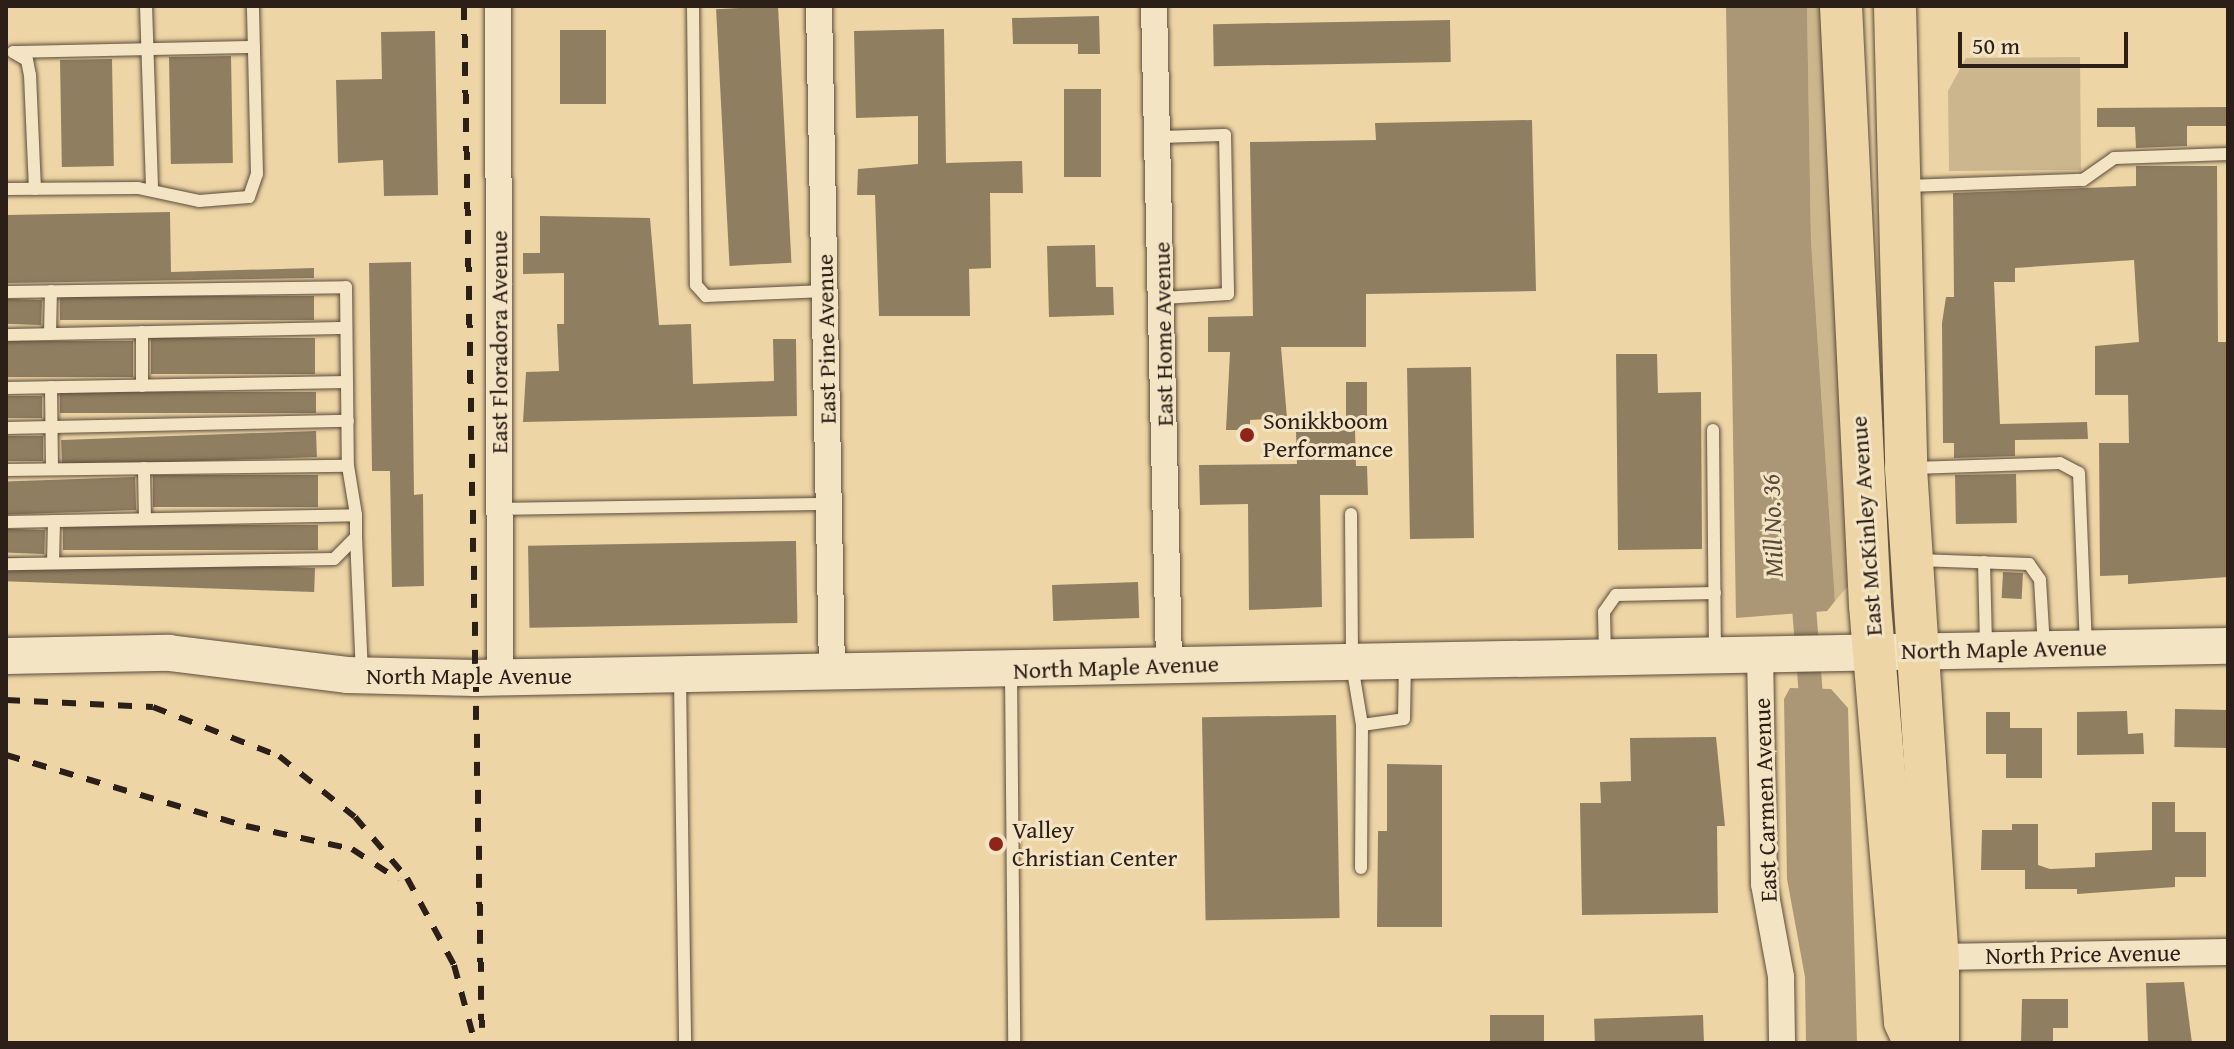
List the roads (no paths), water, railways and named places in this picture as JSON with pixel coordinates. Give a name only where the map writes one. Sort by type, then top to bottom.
[{"type":"main road","name":"East McKinley Avenue","points":[[1841,6],[1858,651],[1905,1022],[1915,1043]]},
{"type":"main road","name":"East McKinley Avenue","points":[[1895,6],[1906,468],[1938,957],[1938,1043]]},
{"type":"street","name":"East Floradora Avenue","points":[[498,6],[500,677]]},
{"type":"street","name":"East Pine Avenue","points":[[819,6],[832,671]]},
{"type":"street","name":"East Home Avenue","points":[[1154,6],[1169,662]]},
{"type":"street","name":"North Maple Avenue","points":[[6,656],[169,653],[362,676],[500,677],[832,671],[1011,672],[1169,662],[1352,665],[1760,653],[2228,646]]},
{"type":"street","name":"East Carmen Avenue","points":[[1760,653],[1764,884],[1781,977],[1782,1043]]},
{"type":"street","name":"North Price Avenue","points":[[1938,957],[2228,952]]},
{"type":"lane","points":[[146,6],[152,189]]},
{"type":"lane","points":[[6,189],[152,189],[199,201],[249,197],[257,174],[253,6]]},
{"type":"lane","points":[[693,6],[696,285],[706,296],[826,290]]},
{"type":"lane","points":[[10,52],[254,47]]},
{"type":"lane","points":[[10,52],[27,60],[30,75],[35,189]]},
{"type":"lane","points":[[1159,137],[1225,135],[1228,294],[1163,298]]},
{"type":"lane","points":[[1897,187],[2083,180],[2114,158],[2228,154]]},
{"type":"lane","points":[[6,292],[346,287],[348,466],[356,515],[362,676]]},
{"type":"lane","points":[[50,334],[51,291]]},
{"type":"lane","points":[[6,335],[346,328]]},
{"type":"lane","points":[[142,332],[142,386]]},
{"type":"lane","points":[[6,388],[347,382]]},
{"type":"lane","points":[[51,387],[52,469]]},
{"type":"lane","points":[[6,428],[348,421]]},
{"type":"lane","points":[[1713,430],[1715,654]]},
{"type":"lane","points":[[1906,468],[2060,463],[2079,473],[2086,648]]},
{"type":"lane","points":[[6,470],[348,466]]},
{"type":"lane","points":[[144,468],[145,519]]},
{"type":"lane","points":[[499,509],[828,504]]},
{"type":"lane","points":[[1351,514],[1352,665],[1362,725],[1361,868]]},
{"type":"lane","points":[[6,522],[356,515]]},
{"type":"lane","points":[[53,563],[54,521]]},
{"type":"lane","points":[[6,564],[334,559],[356,537]]},
{"type":"lane","points":[[1911,560],[1984,562],[2034,569],[2044,649]]},
{"type":"lane","points":[[1984,562],[1986,649]]},
{"type":"lane","points":[[1605,657],[1604,612],[1616,595],[1715,593]]},
{"type":"lane","points":[[1362,725],[1404,719],[1405,664]]},
{"type":"lane","points":[[1011,672],[1014,1043]]},
{"type":"lane","points":[[680,674],[685,1043]]},
{"type":"water","points":[[1726,6],[1807,6],[1811,241],[1835,601],[1827,611],[1736,618]]},
{"type":"water","points":[[1790,688],[1831,689],[1848,708],[1857,1043],[1806,1043],[1805,977],[1787,879],[1784,699]]},
{"type":"waterway","name":"Mill No. 36","points":[[1802,582],[1813,721]]},
{"type":"railway","points":[[464,6],[482,1043]]},
{"type":"railway","points":[[6,700],[153,707],[279,756],[355,817],[407,878],[454,965],[475,1043]]},
{"type":"railway","points":[[6,755],[246,826],[352,849],[399,880]]},
{"type":"place","name":"Sonikkboom Performance","points":[[1247,435]]},
{"type":"place","name":"Valley Christian Center","points":[[996,844]]}]
